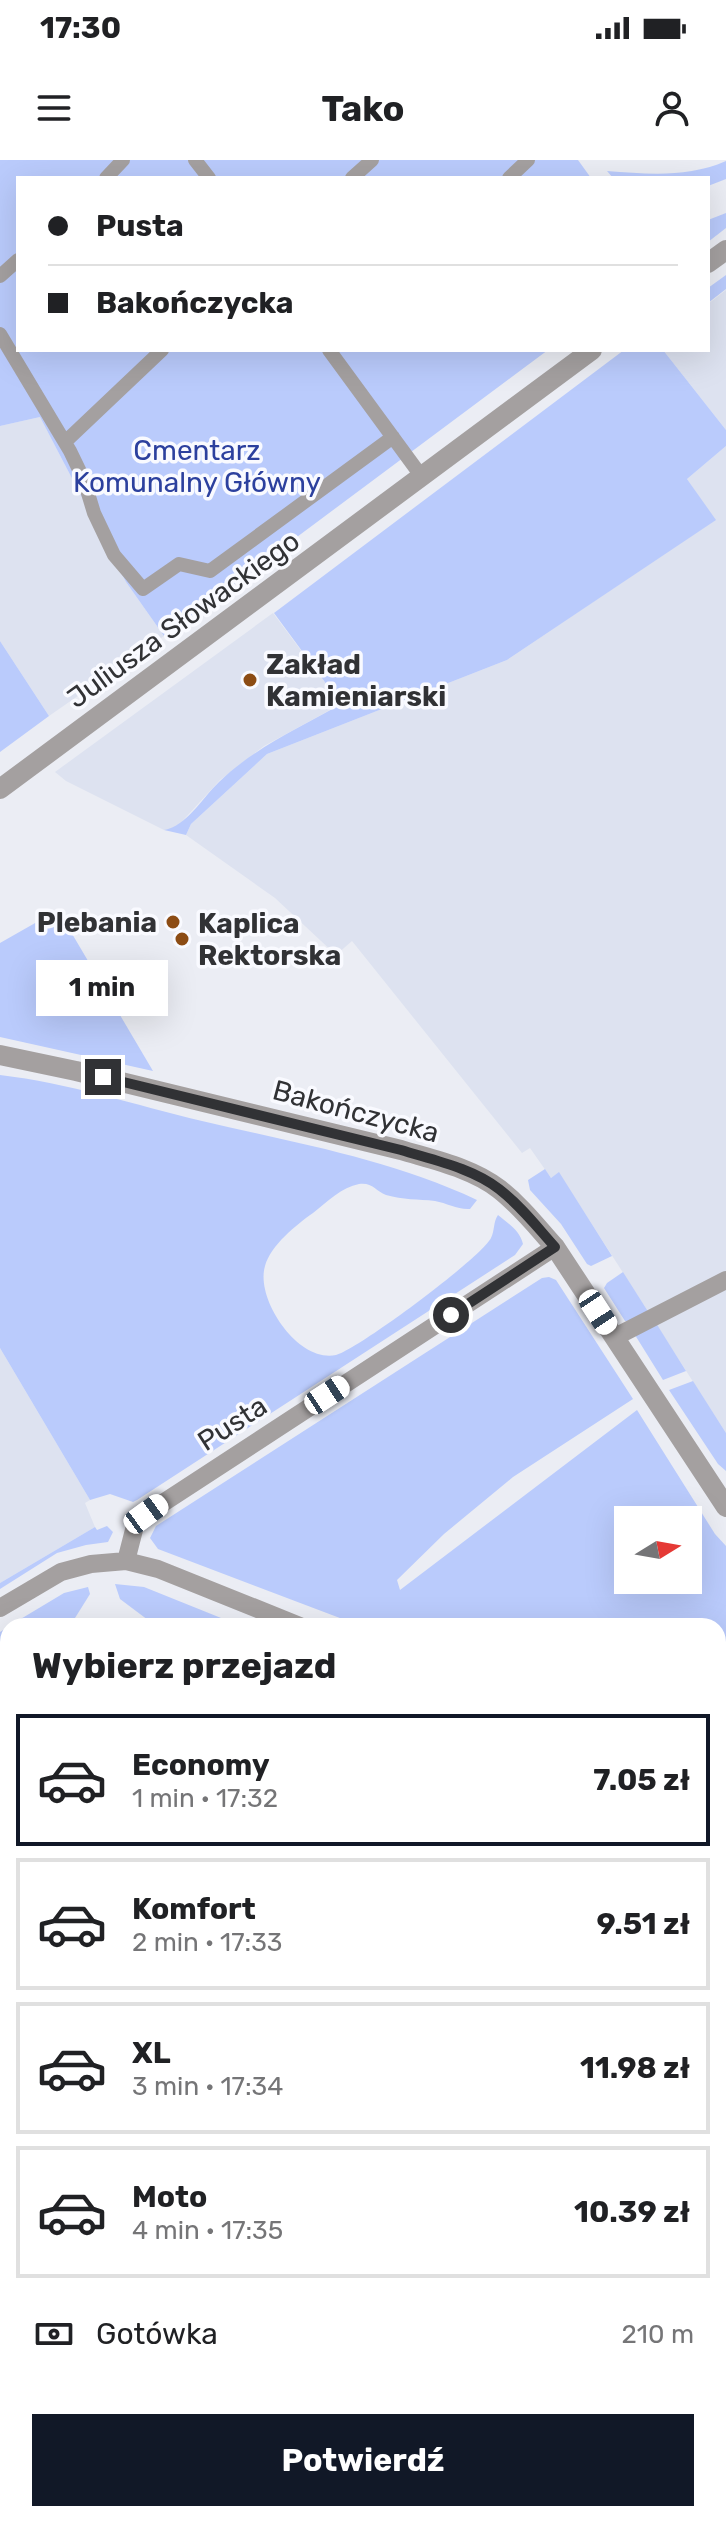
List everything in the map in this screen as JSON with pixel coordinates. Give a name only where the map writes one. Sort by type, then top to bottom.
[{"type":"street","points":[[108,176],[123,160]]},
{"type":"street","points":[[195,160],[207,176]]},
{"type":"street","points":[[354,176],[372,160]]},
{"type":"street","points":[[511,176],[528,160]]},
{"type":"street","points":[[0,276],[16,262]]},
{"type":"street","points":[[0,334],[65,442],[114,555],[143,589],[179,564],[210,571],[393,437]]},
{"type":"street","points":[[65,442],[160,352]]},
{"type":"street","points":[[331,352],[422,477]]},
{"type":"street","name":"Juliusza Słowackiego","points":[[0,789],[589,352]]},
{"type":"street","name":"Bakończycka","points":[[0,1055],[401,1150],[450,1165],[497,1187],[524,1211],[555,1247],[726,1507]]},
{"type":"street","name":"Pusta","points":[[126,1561],[135,1526],[146,1514],[555,1247]]},
{"type":"street","points":[[615,1337],[726,1280]]},
{"type":"street","points":[[0,1608],[61,1572],[91,1564],[126,1561],[158,1569],[280,1618]]},
{"type":"shaded area","points":[[726,290],[726,430],[665,352],[710,352],[710,302]]},
{"type":"shaded area","points":[[40,417],[126,582],[164,636],[49,716],[0,641],[0,426]]},
{"type":"shaded area","points":[[726,446],[726,1433],[559,1173],[551,1178],[530,1148],[522,1153],[352,941],[336,955],[275,898],[186,835],[191,824],[267,754],[507,660],[715,520],[687,479]]},
{"type":"shaded area","points":[[273,613],[341,704],[264,746],[220,780],[176,828],[164,830],[66,781],[55,772]]},
{"type":"shaded area","points":[[0,1348],[90,1500],[85,1503],[95,1527],[0,1583]]},
{"type":"green space","name":"Cmentarz Komunalny Główny","points":[[0,160],[578,160],[590,176],[16,176],[16,352],[545,352],[164,636],[126,582],[40,417],[0,426]]},
{"type":"green space","points":[[726,161],[726,179],[710,185],[710,176],[611,176],[607,171],[652,174]]},
{"type":"green space","points":[[726,213],[726,228],[710,240],[710,219]]},
{"type":"green space","points":[[726,275],[726,289],[710,301],[710,287]]},
{"type":"green space","points":[[621,352],[665,352],[726,430],[726,446],[687,479],[716,520],[507,660],[267,754],[191,824],[186,835],[164,830],[180,823],[219,782],[247,759],[341,704],[274,613]]},
{"type":"green space","points":[[0,641],[49,716],[0,752]]},
{"type":"green space","points":[[58,910],[153,1071],[0,1037],[0,943]]},
{"type":"green space","points":[[0,1075],[76,1089],[342,1153],[410,1173],[477,1200],[470,1209],[461,1208],[435,1201],[392,1197],[371,1186],[359,1184],[335,1196],[285,1236],[265,1266],[267,1295],[282,1326],[307,1349],[322,1355],[336,1355],[368,1337],[466,1264],[491,1238],[498,1215],[517,1231],[523,1244],[515,1255],[137,1500],[133,1502],[110,1494],[90,1500],[0,1348]]},
{"type":"green space","points":[[545,1169],[551,1178],[559,1172],[612,1256],[591,1266],[587,1264],[561,1224],[530,1190],[528,1180]]},
{"type":"green space","points":[[623,1272],[649,1313],[631,1321],[625,1321],[604,1288]]},
{"type":"green space","points":[[549,1277],[556,1280],[633,1399],[513,1477],[444,1534],[397,1580],[400,1590],[637,1410],[697,1506],[614,1506],[614,1594],[702,1594],[702,1513],[726,1546],[726,1618],[340,1618],[158,1549],[150,1538],[156,1526],[542,1278]]},
{"type":"green space","points":[[656,1323],[686,1371],[663,1380],[635,1335]]},
{"type":"green space","points":[[693,1381],[726,1433],[726,1471],[718,1464],[669,1390]]},
{"type":"green space","points":[[107,1526],[113,1532],[108,1542],[57,1553],[0,1589],[0,1583],[95,1527],[97,1530]]},
{"type":"green space","points":[[115,1584],[144,1587],[221,1618],[145,1618],[120,1599]]},
{"type":"green space","points":[[88,1587],[90,1594],[75,1618],[22,1618],[64,1593]]},
{"type":"place","name":"Zakład Kamieniarski","points":[[250,680]]},
{"type":"place","name":"Plebania","points":[[173,922]]},
{"type":"place","name":"Kaplica Rektorska","points":[[182,939]]},
{"type":"route","points":[[103,1077],[401,1150],[450,1165],[497,1187],[524,1211],[555,1247],[451,1315]]}]
